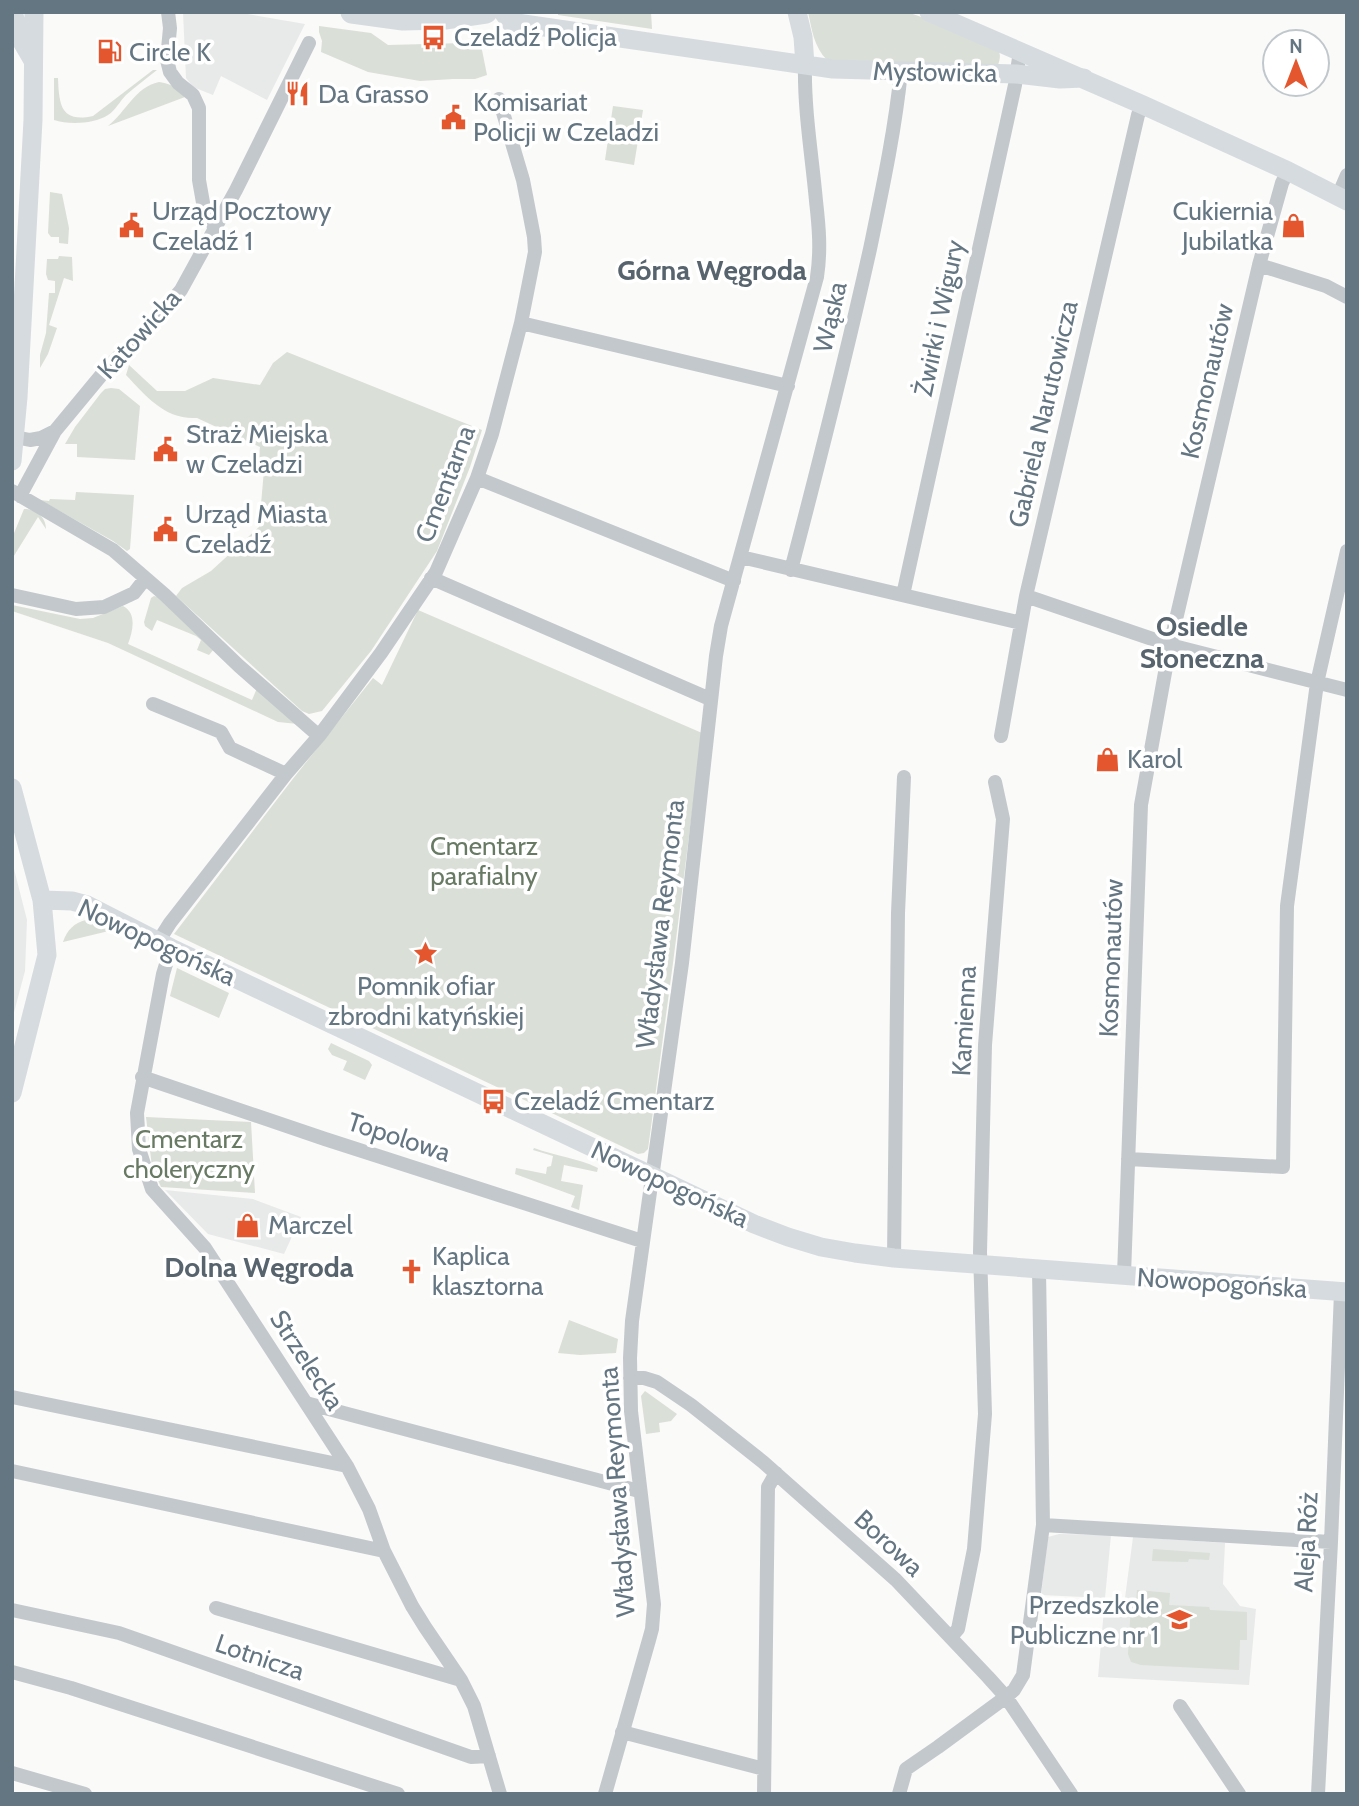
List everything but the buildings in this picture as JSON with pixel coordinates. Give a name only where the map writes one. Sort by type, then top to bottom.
[{"type":"main road","points":[[352,12],[403,19],[444,18],[486,12]]},
{"type":"street","points":[[13,12],[21,40],[33,60]]},
{"type":"street","points":[[168,12],[170,28],[167,60],[170,72],[178,83],[193,95],[199,108],[199,180],[205,214],[216,228]]},
{"type":"street","name":"Mysłowicka","points":[[503,12],[510,22],[833,69],[1084,78],[1343,199]]},
{"type":"street","points":[[797,12],[803,37],[805,65]]},
{"type":"street","points":[[929,12],[1084,78]]},
{"type":"street","points":[[12,461],[33,120],[35,13]]},
{"type":"street","name":"Katowicka","points":[[16,494],[55,431],[108,367],[153,323],[181,290],[216,228],[309,43]]},
{"type":"street","name":"Żwirki i Wigury","points":[[903,595],[1020,51]]},
{"type":"street","name":"Władysława Reymonta","points":[[604,1794],[649,1640],[653,1616],[651,1574],[631,1411],[632,1321],[682,963],[710,699],[721,626],[788,386],[817,277],[820,255],[805,65]]},
{"type":"street","name":"Wąska","points":[[791,570],[851,337],[881,195],[901,71]]},
{"type":"street","name":"Cmentarna","points":[[165,945],[170,923],[286,774],[319,736],[381,653],[436,572],[477,478],[492,434],[521,323],[535,252],[519,167],[499,99]]},
{"type":"street","name":"Gabriela Narutowicza","points":[[1001,736],[1026,596],[1138,115],[1143,105]]},
{"type":"street","name":"Kosmonautów","points":[[1124,1275],[1142,805],[1170,645],[1259,265],[1282,183],[1288,171]]},
{"type":"street","points":[[1343,199],[1347,175]]},
{"type":"street","points":[[1259,265],[1326,286],[1347,297]]},
{"type":"street","points":[[521,323],[788,386]]},
{"type":"street","points":[[15,437],[30,440],[55,431]]},
{"type":"street","points":[[477,478],[734,581]]},
{"type":"street","points":[[16,494],[113,550],[319,736]]},
{"type":"street","points":[[1128,1158],[1283,1167],[1287,906],[1317,683],[1347,551]]},
{"type":"street","points":[[741,557],[1021,623]]},
{"type":"street","points":[[431,578],[710,699]]},
{"type":"street","points":[[12,595],[76,609],[104,607],[134,593],[145,579]]},
{"type":"street","points":[[1026,596],[1170,645],[1347,690]]},
{"type":"street","points":[[153,704],[221,732],[230,748],[286,774]]},
{"type":"street","points":[[894,1258],[898,913],[904,776]]},
{"type":"street","name":"Kamienna","points":[[951,1637],[958,1629],[974,1549],[985,1413],[980,1264],[985,1045],[1003,819],[995,782]]},
{"type":"street","points":[[12,788],[42,900],[47,955],[12,1093]]},
{"type":"street","name":"Nowopogońska","points":[[42,900],[72,901],[87,905],[165,945],[651,1177],[788,1237],[844,1251],[894,1258],[1344,1292]]},
{"type":"street","name":"Strzelecka","points":[[165,945],[163,974],[137,1113],[139,1149],[152,1189],[205,1248],[347,1466],[369,1510],[384,1551],[425,1628],[461,1680],[474,1706],[500,1794]]},
{"type":"street","name":"Topolowa","points":[[142,1077],[642,1241]]},
{"type":"street","points":[[899,1794],[906,1769],[1006,1697],[1023,1675],[1043,1525],[1039,1269]]},
{"type":"street","name":"Aleja Róż","points":[[1318,1794],[1344,1292]]},
{"type":"street","name":"Borowa","points":[[630,1378],[644,1377],[657,1382],[691,1405],[776,1472],[896,1580],[1006,1697],[1072,1794]]},
{"type":"street","points":[[12,1397],[347,1466]]},
{"type":"street","points":[[306,1403],[639,1492]]},
{"type":"street","points":[[12,1471],[384,1551]]},
{"type":"street","points":[[764,1794],[768,1488],[776,1472]]},
{"type":"street","points":[[1043,1525],[1331,1542]]},
{"type":"street","points":[[216,1608],[461,1680]]},
{"type":"street","name":"Lotnicza","points":[[12,1610],[119,1633],[471,1758],[489,1756]]},
{"type":"street","points":[[12,1672],[71,1688],[398,1794]]},
{"type":"street","points":[[1180,1706],[1239,1794]]},
{"type":"street","points":[[622,1732],[764,1769]]},
{"type":"street","points":[[12,1773],[85,1794]]},
{"type":"shaded area","points":[[183,12],[236,12],[305,24],[267,100],[221,76],[213,95],[193,87],[186,78]]},
{"type":"shaded area","points":[[12,861],[27,920],[25,971],[12,1020]]},
{"type":"shaded area","name":"Marczel","points":[[165,1190],[253,1199],[301,1217],[284,1254],[208,1234]]},
{"type":"shaded area","points":[[1059,1534],[1111,1535],[1105,1598],[1041,1595],[1048,1537]]},
{"type":"shaded area","name":"Przedszkole Publiczne nr 1","points":[[1133,1537],[1225,1543],[1223,1584],[1240,1606],[1256,1609],[1249,1685],[1098,1677],[1105,1598],[1125,1598]]},
{"type":"green space","points":[[558,12],[651,12],[652,29],[558,15]]},
{"type":"green space","points":[[808,12],[907,12],[998,50],[998,65],[827,60],[816,44]]},
{"type":"green space","points":[[319,26],[371,33],[388,45],[465,43],[480,40],[487,75],[475,79],[420,81],[368,72],[321,52]]},
{"type":"green space","points":[[153,70],[157,70],[126,95],[111,113],[102,118],[81,123],[54,120],[54,78],[58,78],[59,96],[64,110],[74,117],[82,117],[93,116]]},
{"type":"green space","points":[[159,82],[174,86],[185,97],[108,126],[137,94]]},
{"type":"green space","points":[[613,106],[643,110],[634,165],[605,160]]},
{"type":"green space","points":[[50,192],[62,194],[69,228],[68,244],[59,243],[59,237],[51,237],[48,233]]},
{"type":"green space","points":[[59,256],[72,257],[73,281],[64,278],[49,325],[57,328],[40,368],[49,293],[55,293],[55,281],[48,280],[46,274],[47,259],[58,259]]},
{"type":"green space","points":[[287,352],[482,430],[437,551],[371,651],[322,711],[309,714],[302,711],[176,596],[182,588],[211,571],[259,527],[264,470],[259,457],[260,447],[197,418],[186,418],[166,411],[126,375],[129,365],[157,391],[185,391],[213,378],[260,385],[273,363]]},
{"type":"green space","points":[[111,388],[119,389],[140,406],[135,460],[77,457],[77,444],[65,444],[101,393]]},
{"type":"green space","points":[[76,492],[134,495],[130,549],[127,551],[40,500],[75,500]]},
{"type":"green space","points":[[24,509],[40,514],[46,529],[38,517],[12,559],[12,538]]},
{"type":"green space","points":[[154,596],[214,649],[209,655],[197,650],[201,640],[196,636],[157,620],[152,631],[145,626],[151,598]]},
{"type":"green space","points":[[12,605],[80,619],[93,618],[123,606],[132,618],[128,644],[252,700],[257,688],[298,724],[278,722],[108,643],[12,611]]},
{"type":"green space","name":"Cmentarz parafialny","points":[[418,610],[702,733],[648,1149],[644,1153],[638,1154],[174,934],[373,678],[382,685]]},
{"type":"green space","points":[[86,920],[113,930],[63,942],[72,928]]},
{"type":"green space","points":[[177,968],[229,993],[219,1018],[170,996]]},
{"type":"green space","points":[[331,1043],[369,1061],[372,1065],[365,1080],[343,1070],[347,1061],[332,1055],[328,1049]]},
{"type":"green space","name":"Cmentarz choleryczny","points":[[146,1117],[251,1122],[255,1193],[161,1187],[152,1167]]},
{"type":"green space","points":[[534,1148],[598,1168],[597,1172],[564,1165],[561,1181],[583,1185],[579,1210],[571,1207],[575,1196],[515,1174],[516,1168],[546,1174],[553,1156],[533,1150]]},
{"type":"green space","points":[[569,1320],[618,1339],[616,1353],[558,1353]]},
{"type":"green space","points":[[645,1391],[677,1414],[671,1421],[659,1423],[660,1432],[646,1434],[641,1396]]},
{"type":"green space","points":[[1153,1549],[1210,1553],[1209,1560],[1152,1561]]},
{"type":"green space","points":[[1137,1590],[1170,1593],[1169,1605],[1247,1612],[1247,1640],[1240,1640],[1239,1670],[1141,1665],[1131,1662],[1128,1654],[1131,1606],[1136,1606]]},
{"type":"place","name":"Czeladź Policja","points":[[434,37]]},
{"type":"place","name":"Circle K","points":[[109,52]]},
{"type":"place","name":"Da Grasso","points":[[298,94]]},
{"type":"place","name":"Komisariat Policji w Czeladzi","points":[[453,117]]},
{"type":"place","name":"Urząd Pocztowy Czeladź 1","points":[[132,226]]},
{"type":"place","name":"Cukiernia Jubilatka","points":[[1293,226]]},
{"type":"place","name":"Straż Miejska w Czeladzi","points":[[166,449]]},
{"type":"place","name":"Urząd Miasta Czeladź","points":[[165,529]]},
{"type":"place","name":"Karol","points":[[1107,759]]},
{"type":"place","name":"Pomnik ofiar zbrodni katyńskiej","points":[[426,954]]},
{"type":"place","name":"Czeladź Cmentarz","points":[[494,1101]]},
{"type":"place","name":"Marczel","points":[[248,1225]]},
{"type":"place","name":"Kaplica klasztorna","points":[[412,1271]]},
{"type":"place","name":"Przedszkole Publiczne nr 1","points":[[1179,1620]]},
{"type":"district","name":"Górna Węgroda","points":[[712,270]]},
{"type":"district","name":"Osiedle Słoneczna","points":[[1202,642]]},
{"type":"district","name":"Dolna Węgroda","points":[[259,1267]]}]
